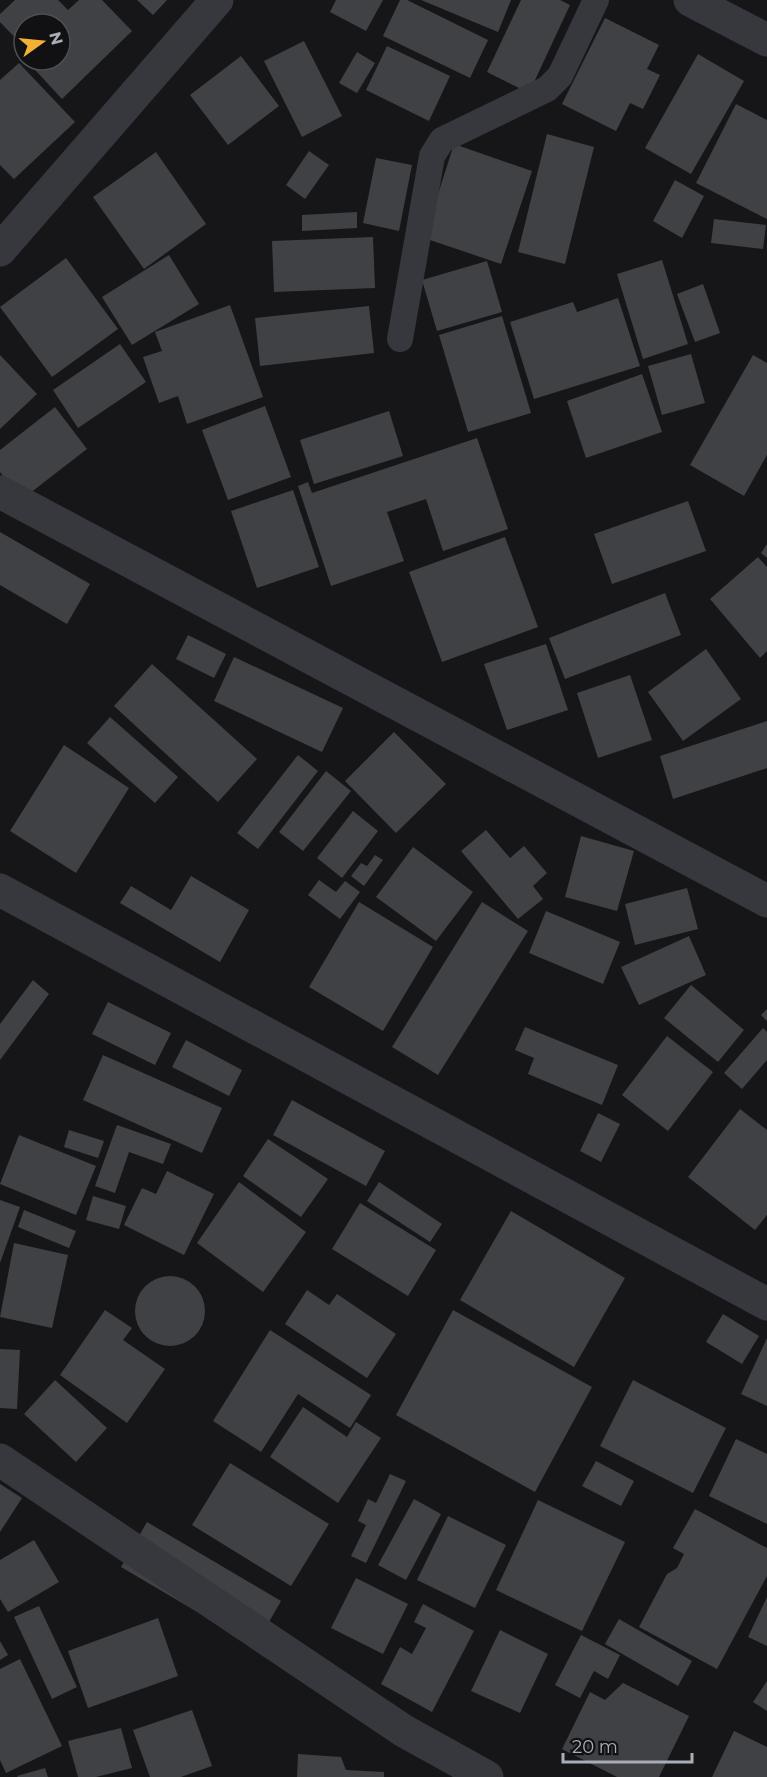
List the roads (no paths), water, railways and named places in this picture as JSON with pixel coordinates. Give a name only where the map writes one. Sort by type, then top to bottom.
[{"type":"street","points":[[0,250],[217,0]]},
{"type":"street","points":[[690,0],[767,40]]},
{"type":"street","points":[[0,492],[767,901]]},
{"type":"street","points":[[0,890],[767,1304]]},
{"type":"street","points":[[0,1460],[404,1731],[487,1777]]},
{"type":"lane","points":[[400,339],[432,156],[442,140],[547,89],[560,76],[596,0]]}]
